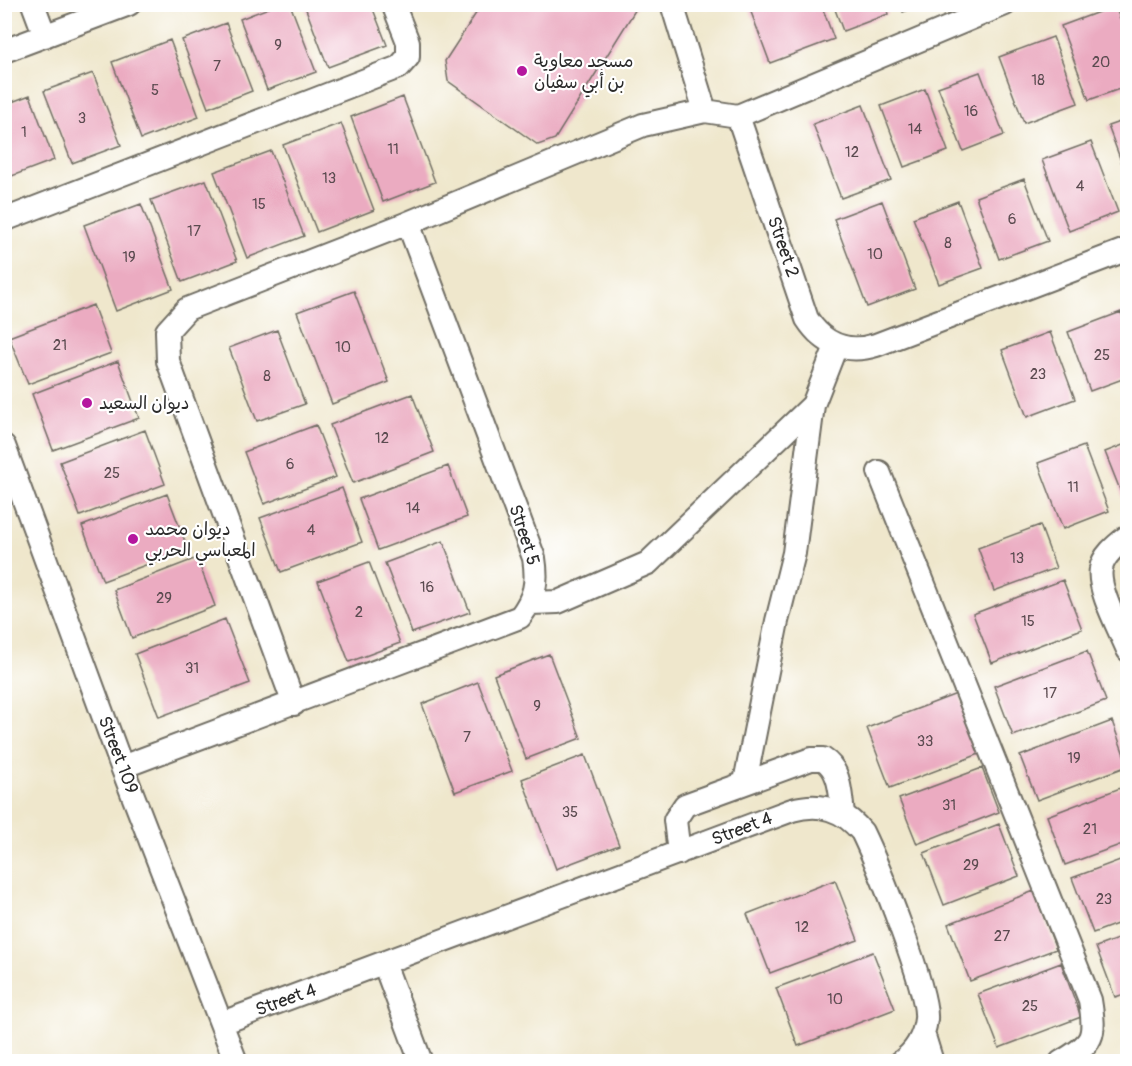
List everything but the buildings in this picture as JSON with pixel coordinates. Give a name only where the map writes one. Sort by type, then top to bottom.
[{"type":"street","points":[[33,4],[45,36]]},
{"type":"street","points":[[4,51],[129,4]]},
{"type":"street","points":[[4,220],[399,67],[408,57],[408,42],[393,4]]},
{"type":"street","points":[[672,4],[705,111]]},
{"type":"street","points":[[294,705],[168,361],[167,330],[187,309],[408,223],[643,125],[705,111],[738,116],[1005,4]]},
{"type":"street","name":"Street 2","points":[[738,116],[807,319],[819,335],[836,346]]},
{"type":"street","name":"Street 5","points":[[408,223],[534,558],[537,579],[531,603]]},
{"type":"street","points":[[745,782],[777,621],[794,553],[813,405],[836,346],[863,349],[876,345],[1128,249]]},
{"type":"street","points":[[122,767],[294,705],[520,617],[531,603],[558,602],[648,562],[813,405]]},
{"type":"street","name":"Street 109","points":[[4,446],[122,767],[236,1062]]},
{"type":"street","points":[[879,472],[1090,1000],[1094,1034],[1086,1047],[1061,1062]]},
{"type":"street","points":[[1128,536],[1113,548],[1101,568],[1102,587],[1128,650]]},
{"type":"street","points":[[679,854],[675,820],[685,805],[811,759],[823,759],[837,775],[843,813],[853,821],[868,844],[922,989],[926,1018],[923,1033],[916,1047],[900,1062]]},
{"type":"street","name":"Street 4","points":[[222,1023],[804,807],[818,806],[843,813]]},
{"type":"street","points":[[384,963],[421,1062]]},
{"type":"street","points":[[923,1033],[932,1062]]},
{"type":"place","name":"مسجد معاوية بن أبي سفيان","points":[[522,71]]},
{"type":"place","name":"ديوان السعيد","points":[[87,403]]},
{"type":"place","name":"ديوان محمد المعباسي الحربي","points":[[133,539]]}]
